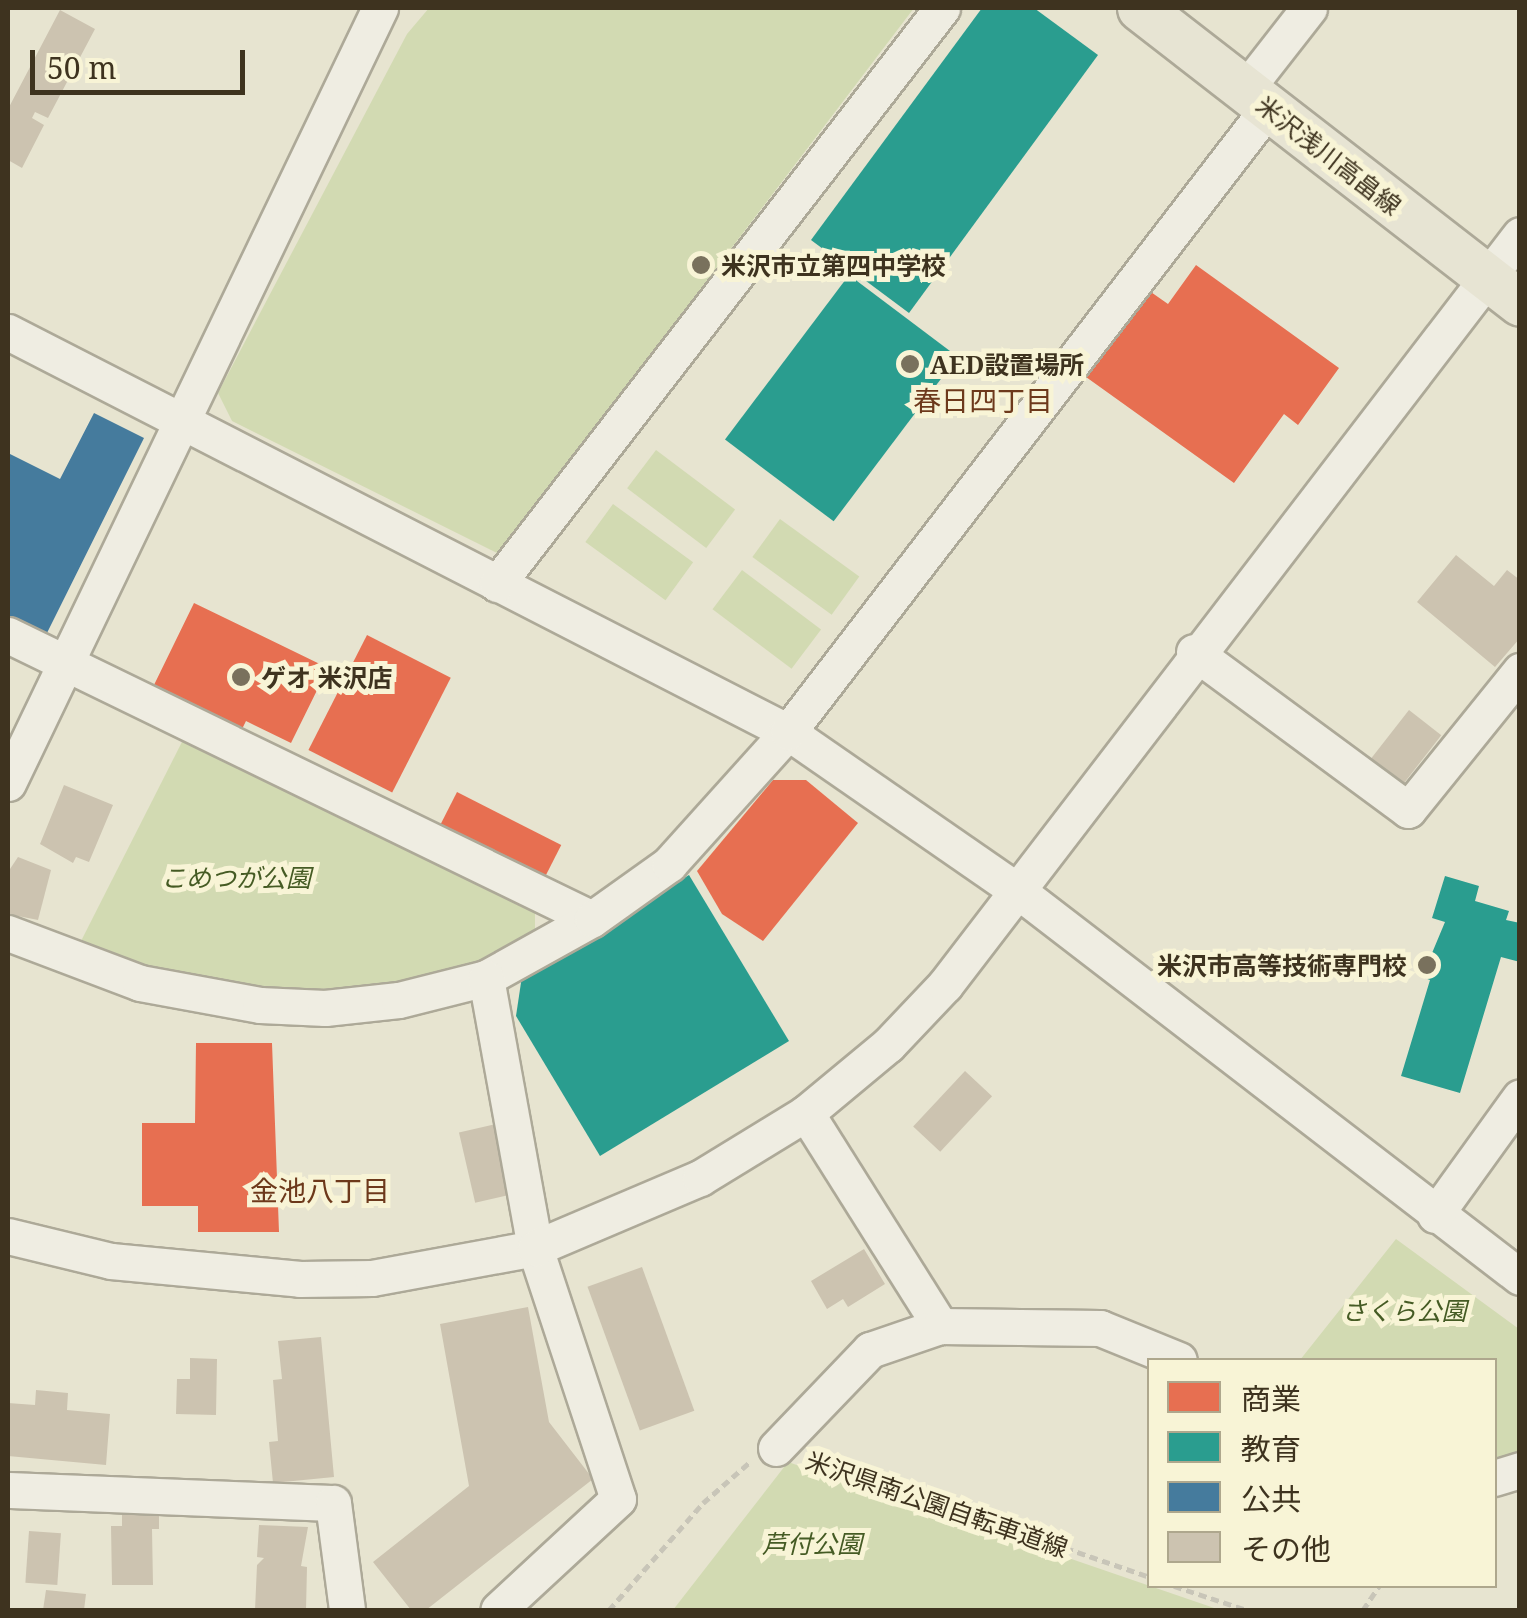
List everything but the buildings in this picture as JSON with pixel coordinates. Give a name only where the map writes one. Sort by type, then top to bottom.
[{"type":"main road","name":"米沢浅川高畠線","points":[[1140,8],[1503,290]]},
{"type":"street","points":[[8,783],[380,8]]},
{"type":"street","points":[[497,584],[942,8]]},
{"type":"street","points":[[8,933],[140,983],[260,1005],[325,1008],[400,1000],[486,978],[592,919],[669,864],[788,732],[1257,99],[1309,8]]},
{"type":"street","points":[[8,1236],[111,1261],[300,1279],[372,1278],[535,1248],[700,1178],[806,1113],[888,1045],[945,986],[1194,652],[1503,290],[1520,235]]},
{"type":"street","points":[[8,332],[184,418],[788,732],[1018,891],[1520,1277]]},
{"type":"street","points":[[8,635],[592,919]]},
{"type":"street","points":[[1194,652],[1408,810],[1520,672]]},
{"type":"street","points":[[486,978],[535,1248],[618,1499],[498,1610]]},
{"type":"street","points":[[1435,1215],[1520,1097]]},
{"type":"street","points":[[806,1113],[940,1326]]},
{"type":"street","points":[[776,1448],[870,1350],[940,1326],[1100,1328],[1174,1358]]},
{"type":"street","points":[[8,1490],[333,1503],[347,1610]]},
{"type":"path","name":"米沢県南公園自転車道線","points":[[609,1610],[703,1503],[748,1463],[776,1448],[1147,1576]]},
{"type":"path","points":[[1180,1588],[1247,1610]]},
{"type":"path","points":[[1363,1610],[1378,1588]]},
{"type":"green space","points":[[429,8],[914,8],[499,554],[232,421],[218,393],[407,34]]},
{"type":"green space","points":[[656,450],[735,510],[706,548],[627,488]]},
{"type":"green space","points":[[613,504],[693,562],[665,600],[585,542]]},
{"type":"green space","points":[[780,519],[859,577],[832,615],[752,557]]},
{"type":"green space","points":[[742,570],[821,630],[792,669],[713,609]]},
{"type":"green space","name":"こめつが公園","points":[[185,736],[535,899],[535,937],[480,964],[397,986],[267,991],[140,967],[79,945]]},
{"type":"green space","name":"さくら公園","points":[[1396,1239],[1519,1329],[1519,1451],[1497,1462],[1497,1358],[1302,1358]]},
{"type":"green space","name":"芦付公園","points":[[788,1462],[1220,1610],[673,1610]]},
{"type":"place","name":"米沢市立第四中学校","points":[[701,265]]},
{"type":"place","name":"AED設置場所","points":[[910,364]]},
{"type":"place","name":"ゲオ 米沢店","points":[[241,677]]},
{"type":"place","name":"米沢市高等技術専門校","points":[[1427,965]]},
{"type":"district","name":"春日四丁目","points":[[983,400]]},
{"type":"district","name":"金池八丁目","points":[[320,1190]]}]
